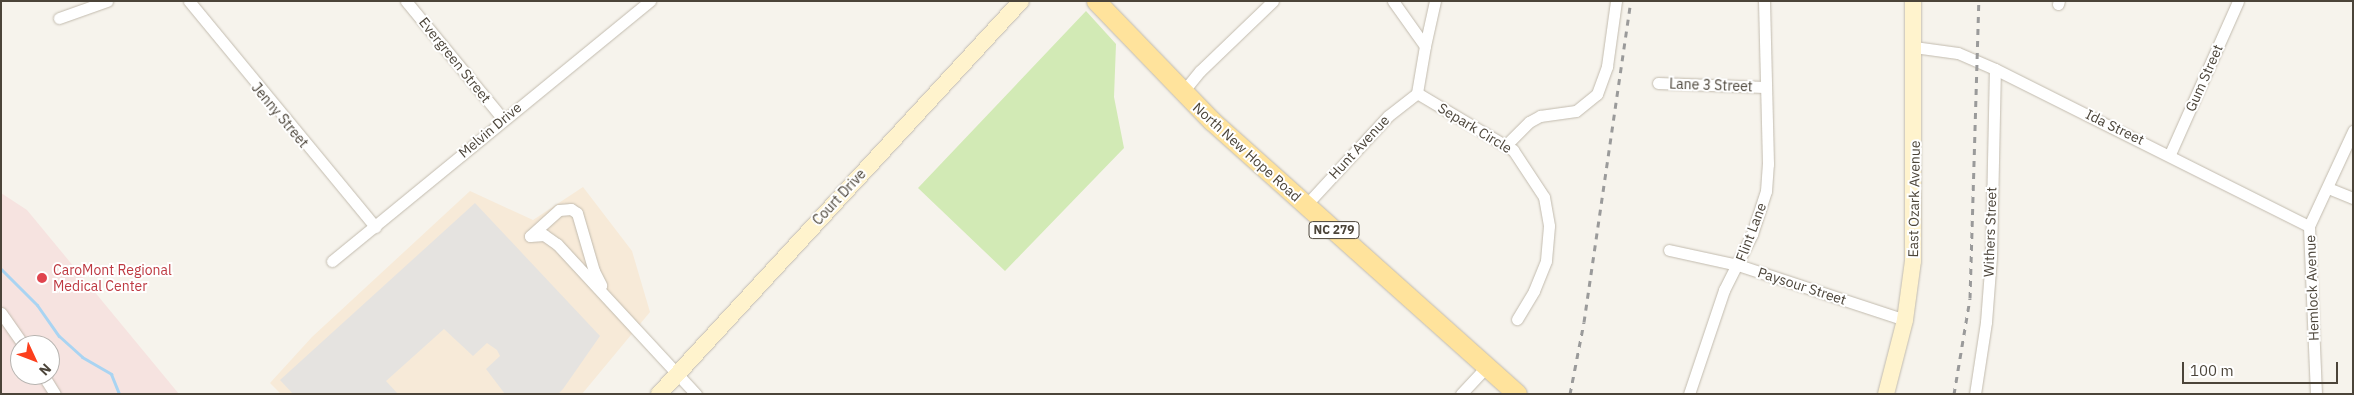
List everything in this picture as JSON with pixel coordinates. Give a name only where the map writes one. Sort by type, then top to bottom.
[{"type":"main road","name":"North New Hope Road","points":[[1096,1],[1182,93],[1517,394]]},
{"type":"street","points":[[59,18],[107,1]]},
{"type":"street","name":"Jenny Street","points":[[189,1],[375,227]]},
{"type":"street","name":"Evergreen Street","points":[[406,1],[503,119]]},
{"type":"street","name":"Court Drive","points":[[658,394],[1021,1]]},
{"type":"street","points":[[1182,93],[1274,1]]},
{"type":"street","points":[[1393,1],[1424,46]]},
{"type":"street","points":[[1417,94],[1424,46],[1435,1]]},
{"type":"street","points":[[1506,145],[1529,122],[1540,116],[1576,111],[1597,94],[1607,66],[1616,1]]},
{"type":"street","name":"Flint Lane","points":[[1689,394],[1724,290],[1752,234],[1766,192],[1768,164],[1764,87],[1764,1]]},
{"type":"street","name":"East Ozark Avenue","points":[[1886,394],[1905,320],[1915,217],[1913,1]]},
{"type":"street","name":"Gum Street","points":[[2170,154],[2238,1]]},
{"type":"street","name":"Melvin Drive","points":[[332,261],[644,3]]},
{"type":"street","name":"Ida Street","points":[[1914,47],[1958,52],[2170,154],[2309,226]]},
{"type":"street","name":"Withers Street","points":[[1975,394],[1986,322],[1991,257],[1995,69]]},
{"type":"street","name":"Lane 3 Street","points":[[1658,83],[1764,87]]},
{"type":"street","name":"Separk Circle","points":[[1417,94],[1506,145],[1521,158],[1537,181],[1547,209],[1549,226],[1546,261],[1541,277],[1517,319]]},
{"type":"street","name":"Hunt Avenue","points":[[1306,205],[1388,116],[1417,94]]},
{"type":"street","name":"Hemlock Avenue","points":[[2316,394],[2309,226],[2353,131]]},
{"type":"street","points":[[2328,188],[2353,198]]},
{"type":"street","points":[[610,300],[594,271],[577,213],[571,209],[559,210],[530,236],[544,235],[558,244],[676,375],[696,394]]},
{"type":"street","name":"Paysour Street","points":[[1668,250],[1738,265],[1905,320]]},
{"type":"street","points":[[1,313],[16,335]]},
{"type":"street","points":[[1461,394],[1486,367]]},
{"type":"shaded area","points":[[583,187],[632,251],[650,312],[582,394],[281,394],[270,383],[312,337],[470,191],[533,220]]},
{"type":"shaded area","name":"CaroMont Regional Medical Center","points":[[1,193],[27,210],[179,394],[1,394]]},
{"type":"shaded area","points":[[475,203],[600,336],[563,389],[558,394],[505,394],[486,369],[500,356],[497,350],[487,343],[473,356],[444,329],[386,381],[398,394],[293,394],[280,380]]},
{"type":"green space","points":[[1086,11],[1116,44],[1114,97],[1124,148],[1005,271],[918,188]]},
{"type":"waterway","points":[[1,269],[37,305],[59,336],[82,357],[111,374],[119,394]]},
{"type":"railway","points":[[1570,394],[1584,322],[1631,1]]},
{"type":"railway","points":[[1954,394],[1970,298],[1979,1]]},
{"type":"place","name":"CaroMont Regional Medical Center","points":[[42,278]]}]
